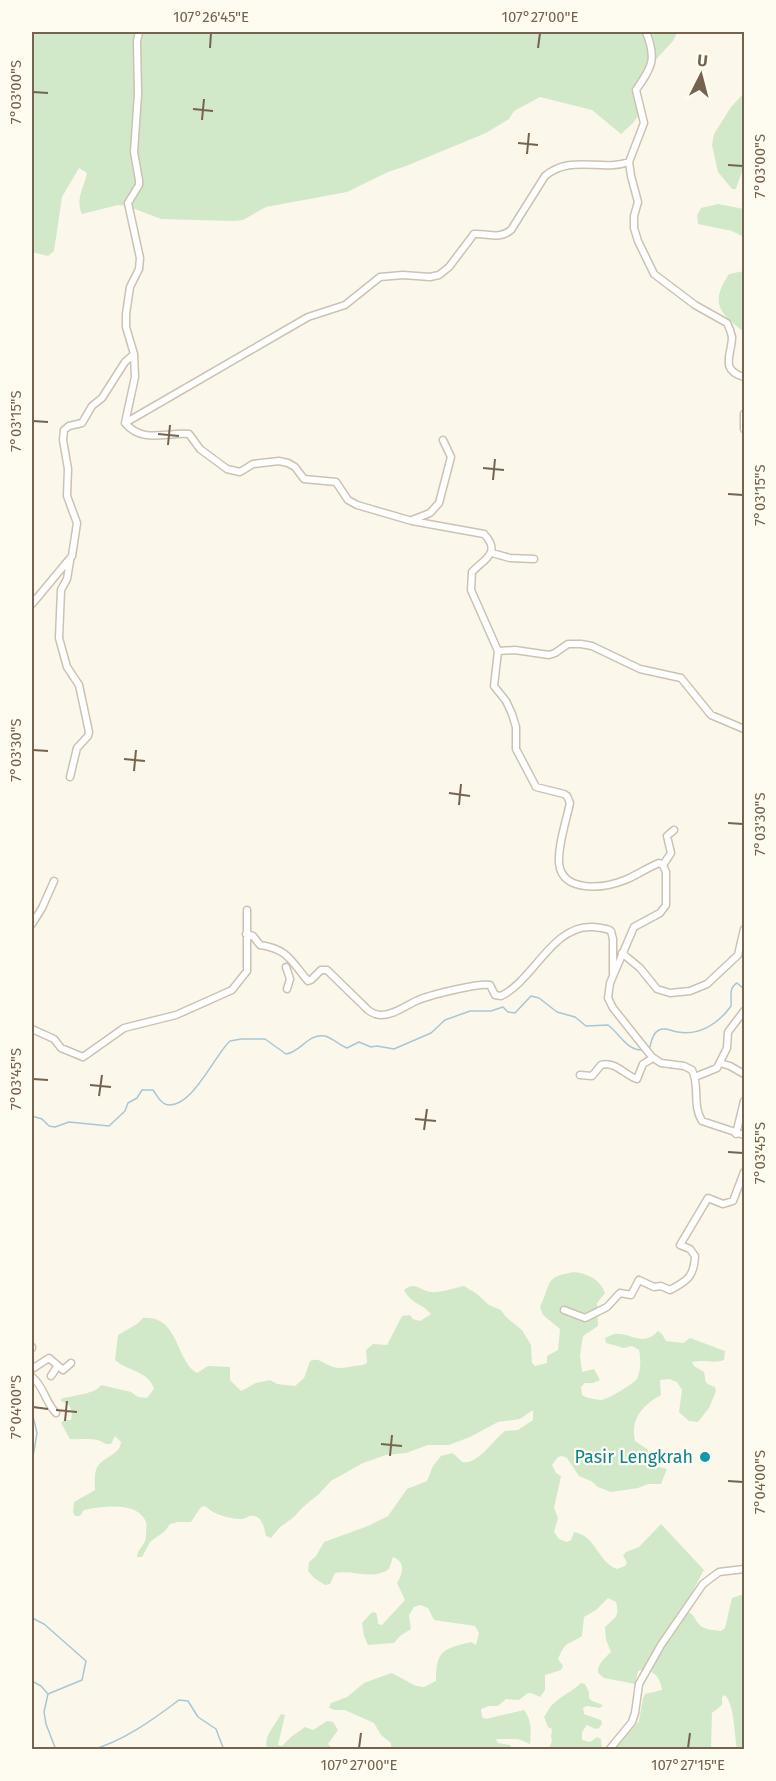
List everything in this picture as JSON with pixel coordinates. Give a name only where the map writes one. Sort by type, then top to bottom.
[{"type":"street","points":[[125,423],[135,377],[134,354],[126,327],[126,314],[130,287],[140,263],[128,203],[139,185],[134,152],[138,94],[136,52],[139,32]]},
{"type":"street","points":[[646,32],[651,45],[652,60],[648,75],[636,90],[644,123],[629,162],[638,202],[634,216],[634,228],[654,274],[690,302],[726,323],[732,336],[729,365],[733,372],[744,377]]},
{"type":"street","points":[[125,423],[308,317],[345,305],[380,277],[439,275],[449,267],[474,234],[506,235],[545,176],[552,170],[567,164],[629,162]]},
{"type":"street","points":[[70,777],[77,748],[89,732],[79,685],[67,667],[59,638],[61,590],[67,579],[77,523],[66,491],[68,469],[63,433],[66,427],[82,423],[92,406],[102,398],[125,362],[134,354]]},
{"type":"street","points":[[744,414],[744,429]]},
{"type":"street","points":[[125,423],[140,435],[189,434],[200,449],[227,469],[235,472],[261,462],[279,460],[295,467],[304,479],[336,482],[348,500],[357,505],[411,521],[484,534],[489,540],[492,553],[472,572],[470,580],[471,590],[498,651],[494,686],[506,701],[516,727],[516,749],[536,787],[564,794],[570,803],[559,864],[568,882],[577,885],[611,885],[658,863],[663,865],[666,872],[666,905],[660,913],[634,927],[612,976],[607,992],[608,998],[613,1008],[653,1058],[667,1064],[690,1068],[695,1077],[700,1119],[744,1135]]},
{"type":"street","points":[[411,521],[430,513],[439,503],[451,458],[443,440]]},
{"type":"street","points":[[492,553],[510,558],[534,559]]},
{"type":"street","points":[[32,604],[70,561]]},
{"type":"street","points":[[498,651],[515,650],[549,655],[568,644],[592,646],[640,669],[685,680],[711,715],[744,729]]},
{"type":"street","points":[[663,865],[670,853],[667,836],[674,830]]},
{"type":"street","points":[[32,924],[54,881]]},
{"type":"street","points":[[32,1029],[54,1039],[61,1048],[83,1057],[124,1028],[164,1019],[229,993],[247,971],[247,910]]},
{"type":"street","points":[[246,934],[253,936],[260,945],[273,946],[282,952],[307,981],[310,981],[321,970],[327,970],[368,1010],[373,1014],[381,1015],[391,1013],[419,1000],[477,984],[490,985],[495,996],[505,994],[523,979],[561,938],[579,928],[607,928],[611,931],[613,939],[612,976]]},
{"type":"street","points":[[622,953],[640,968],[657,989],[670,993],[690,991],[703,987],[742,954],[744,929]]},
{"type":"street","points":[[286,967],[290,979],[287,989]]},
{"type":"street","points":[[290,979],[303,975]]},
{"type":"street","points":[[695,1077],[715,1070],[727,1048],[728,1032],[744,1011]]},
{"type":"street","points":[[580,1075],[592,1077],[601,1065],[608,1064],[637,1079],[643,1064],[653,1058]]},
{"type":"street","points":[[720,1063],[744,1074]]},
{"type":"street","points":[[736,1134],[744,1101]]},
{"type":"street","points":[[564,1310],[585,1318],[607,1307],[620,1293],[631,1295],[639,1280],[654,1287],[666,1287],[670,1290],[687,1281],[695,1265],[695,1256],[690,1250],[680,1245],[708,1198],[723,1204],[733,1201],[744,1172]]},
{"type":"street","points":[[32,1369],[49,1358],[57,1367],[64,1370],[71,1363]]},
{"type":"street","points":[[51,1376],[57,1367]]},
{"type":"street","points":[[32,1377],[42,1388],[56,1413]]},
{"type":"street","points":[[609,1749],[632,1722],[639,1684],[656,1653],[703,1584],[719,1572],[744,1569]]},
{"type":"green space","points":[[32,32],[677,33],[673,41],[638,79],[633,96],[639,115],[621,134],[592,110],[540,97],[514,111],[509,119],[486,133],[388,172],[347,192],[266,207],[243,220],[234,221],[161,219],[127,206],[118,205],[82,214],[79,203],[87,173],[79,168],[62,197],[54,251],[48,256],[32,252]]},
{"type":"green space","points":[[744,93],[744,166],[736,189],[732,189],[718,172],[712,145],[714,134],[731,107]]},
{"type":"green space","points":[[718,204],[744,209],[744,237],[732,231],[698,224],[697,215],[701,208]]},
{"type":"green space","points":[[744,271],[744,332],[723,313],[719,301],[723,284],[729,274]]},
{"type":"green space","points":[[574,1272],[593,1278],[605,1293],[597,1303],[598,1326],[583,1336],[580,1355],[582,1372],[594,1369],[600,1380],[585,1383],[581,1387],[582,1395],[603,1400],[637,1379],[640,1364],[639,1350],[632,1346],[624,1348],[606,1343],[605,1338],[614,1334],[642,1339],[658,1331],[666,1341],[683,1343],[690,1338],[725,1351],[724,1360],[692,1362],[704,1372],[706,1382],[715,1387],[716,1391],[709,1408],[698,1422],[689,1421],[679,1412],[682,1390],[677,1382],[669,1379],[660,1380],[661,1395],[649,1403],[636,1419],[635,1441],[647,1449],[653,1465],[667,1469],[661,1484],[648,1484],[611,1492],[579,1476],[567,1458],[558,1457],[552,1465],[556,1473],[561,1476],[554,1508],[558,1518],[554,1532],[559,1539],[567,1542],[571,1540],[574,1532],[582,1534],[588,1538],[610,1566],[617,1569],[627,1563],[623,1555],[639,1547],[661,1524],[704,1570],[683,1609],[691,1613],[705,1628],[721,1631],[725,1628],[732,1598],[744,1594],[744,1749],[737,1749],[731,1706],[725,1695],[722,1697],[722,1705],[712,1713],[711,1749],[614,1749],[639,1721],[645,1694],[662,1690],[657,1677],[647,1670],[638,1671],[635,1684],[604,1678],[598,1673],[600,1664],[611,1652],[606,1640],[605,1627],[616,1616],[617,1611],[616,1602],[608,1598],[596,1610],[584,1617],[582,1636],[563,1648],[558,1659],[563,1666],[561,1670],[545,1675],[545,1690],[540,1697],[528,1693],[519,1700],[506,1699],[498,1706],[481,1709],[482,1717],[486,1719],[524,1710],[530,1722],[530,1744],[518,1739],[496,1739],[498,1743],[510,1745],[512,1749],[391,1749],[391,1743],[381,1735],[374,1723],[345,1710],[329,1708],[331,1703],[347,1697],[364,1683],[391,1673],[420,1687],[436,1681],[436,1670],[443,1652],[471,1642],[476,1645],[479,1633],[475,1626],[434,1620],[428,1608],[420,1605],[414,1607],[409,1615],[411,1629],[394,1643],[368,1645],[362,1623],[371,1613],[375,1612],[378,1624],[382,1625],[405,1600],[397,1583],[402,1572],[400,1562],[393,1557],[389,1569],[376,1574],[335,1573],[330,1584],[325,1585],[308,1571],[309,1562],[316,1556],[324,1542],[388,1516],[407,1489],[427,1481],[433,1466],[441,1456],[452,1453],[463,1462],[469,1462],[486,1450],[505,1431],[518,1430],[533,1420],[533,1410],[520,1419],[498,1422],[449,1445],[428,1445],[406,1453],[386,1455],[363,1463],[331,1481],[271,1538],[266,1536],[262,1522],[257,1517],[231,1518],[217,1514],[205,1506],[201,1507],[191,1522],[170,1524],[165,1531],[150,1542],[142,1557],[137,1557],[146,1539],[146,1522],[135,1510],[109,1507],[84,1510],[80,1516],[75,1516],[73,1512],[74,1502],[95,1490],[95,1475],[98,1466],[120,1447],[121,1442],[115,1436],[111,1444],[94,1439],[70,1439],[61,1423],[64,1420],[71,1420],[72,1412],[69,1405],[61,1399],[89,1392],[101,1385],[147,1398],[154,1389],[147,1378],[115,1360],[118,1335],[143,1318],[155,1319],[164,1324],[176,1340],[190,1367],[197,1373],[208,1366],[230,1367],[230,1380],[241,1391],[256,1383],[270,1380],[277,1384],[295,1386],[304,1378],[310,1361],[319,1360],[336,1368],[363,1365],[367,1363],[366,1350],[373,1344],[387,1345],[402,1316],[410,1315],[413,1319],[420,1321],[431,1314],[407,1294],[404,1290],[408,1287],[414,1286],[434,1292],[464,1286],[489,1305],[501,1310],[522,1330],[531,1345],[532,1363],[535,1366],[547,1363],[547,1356],[558,1350],[560,1329],[543,1315],[540,1307],[548,1286],[558,1276]]},
{"type":"green space","points":[[581,1683],[585,1684],[592,1701],[603,1705],[600,1708],[587,1706],[583,1708],[584,1714],[601,1720],[602,1724],[595,1729],[587,1725],[582,1732],[582,1740],[590,1742],[597,1737],[601,1739],[602,1749],[549,1749],[552,1729],[548,1727],[544,1717],[552,1705]]},
{"type":"green space","points":[[281,1714],[285,1715],[278,1745],[282,1746],[305,1727],[313,1730],[327,1721],[333,1722],[338,1730],[328,1744],[333,1749],[267,1749],[268,1735]]},
{"type":"waterway","points":[[647,1048],[650,1047],[655,1033],[661,1029],[686,1033],[701,1030],[715,1023],[731,1006],[731,990],[734,985],[737,983],[744,989]]},
{"type":"waterway","points":[[32,1116],[55,1127],[69,1122],[109,1126],[142,1090],[153,1090],[165,1104],[174,1104],[184,1100],[230,1041],[265,1039],[286,1054],[319,1036],[328,1037],[347,1048],[359,1042],[371,1047],[394,1049],[431,1033],[445,1020],[470,1011],[491,1011],[503,1007],[508,1012],[515,1013],[531,996],[539,998],[557,1012],[575,1017],[586,1026],[608,1025],[632,1048],[643,1050]]},
{"type":"waterway","points":[[32,1412],[37,1433],[32,1463]]},
{"type":"waterway","points":[[32,1613],[34,1619],[44,1624],[86,1661],[82,1680],[48,1694]]},
{"type":"waterway","points":[[32,1681],[48,1694],[44,1712],[56,1750]]},
{"type":"waterway","points":[[91,1750],[126,1736],[179,1700],[188,1701],[198,1717],[216,1729],[224,1750]]},
{"type":"place","name":"Pasir Lengkrah","points":[[705,1457]]}]
